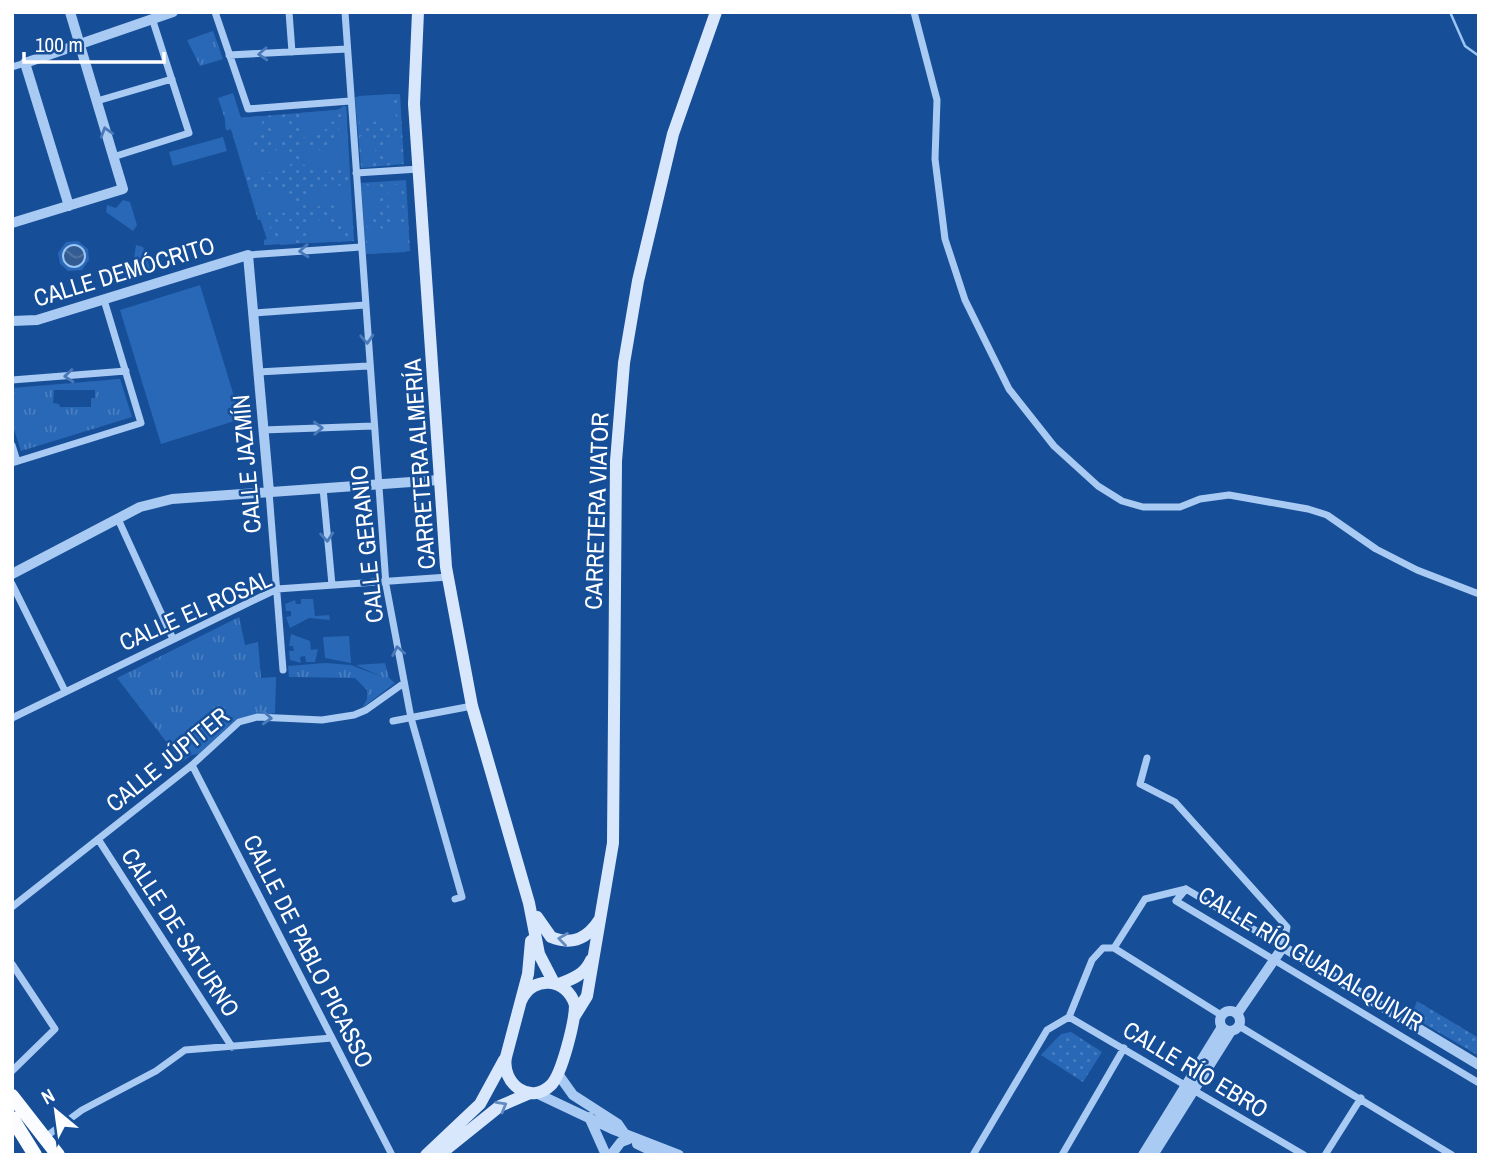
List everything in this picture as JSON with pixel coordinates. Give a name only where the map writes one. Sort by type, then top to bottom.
[{"type":"highway","points":[[12,1096],[58,1155]]},
{"type":"highway","points":[[12,1118],[35,1155]]},
{"type":"main road","name":"CARRETERA ALMERÍA","points":[[418,12],[414,104],[448,577],[472,706],[529,902]]},
{"type":"main road","name":"CARRETERA VIATOR","points":[[558,1074],[574,1017],[587,996],[604,913],[613,843],[615,461],[624,363],[638,281],[673,134],[716,12]]},
{"type":"main road","points":[[529,902],[545,929],[560,940],[580,939],[592,932],[604,913]]},
{"type":"main road","points":[[529,902],[539,954],[556,983],[573,999],[574,1017]]},
{"type":"main road","points":[[529,902],[531,949],[522,1001],[505,1069],[509,1081],[518,1089],[533,1093]]},
{"type":"main road","points":[[522,1001],[532,986],[556,983],[587,968],[598,940]]},
{"type":"main road","points":[[426,1155],[480,1104],[506,1057]]},
{"type":"main road","points":[[439,1155],[500,1106],[548,1088],[558,1074]]},
{"type":"street","points":[[13,221],[123,189],[70,12]]},
{"type":"street","points":[[12,67],[80,47],[88,40],[173,12]]},
{"type":"street","points":[[215,12],[248,109],[350,101]]},
{"type":"street","points":[[289,12],[292,52]]},
{"type":"street","name":"CALLE GERANIO","points":[[345,12],[385,582],[411,718],[462,897],[455,899]]},
{"type":"street","points":[[914,12],[937,100],[934,159],[945,239],[965,300],[1009,389],[1054,446],[1098,485],[1122,501],[1143,507],[1180,507],[1200,499],[1229,495],[1308,509],[1327,515],[1376,549],[1417,570],[1479,594]]},
{"type":"street","points":[[113,157],[189,133],[152,18]]},
{"type":"street","points":[[229,55],[347,49]]},
{"type":"street","points":[[25,63],[69,206]]},
{"type":"street","points":[[97,102],[172,79]]},
{"type":"street","points":[[356,173],[419,169]]},
{"type":"street","points":[[248,255],[361,247]]},
{"type":"street","name":"CALLE DEMÓCRITO","points":[[12,321],[37,320],[248,255]]},
{"type":"street","name":"CALLE JAZMÍN","points":[[248,255],[283,670]]},
{"type":"street","points":[[12,445],[15,462],[141,423],[104,300]]},
{"type":"street","points":[[254,313],[365,305]]},
{"type":"street","points":[[258,372],[368,366]]},
{"type":"street","points":[[12,380],[125,371]]},
{"type":"street","points":[[264,430],[373,426]]},
{"type":"street","points":[[12,574],[140,507],[172,499],[439,480]]},
{"type":"street","points":[[323,488],[331,586]]},
{"type":"street","points":[[118,519],[173,639]]},
{"type":"street","name":"CALLE EL ROSAL","points":[[12,718],[278,589],[448,577]]},
{"type":"street","points":[[12,584],[65,691]]},
{"type":"street","name":"CALLE JÚPITER","points":[[12,907],[248,718],[322,720],[354,715],[366,710],[404,683]]},
{"type":"street","points":[[393,721],[472,706]]},
{"type":"street","points":[[1147,758],[1140,784],[1175,802],[1287,927],[1283,947],[1228,1025],[1153,1154]]},
{"type":"street","name":"CALLE DE PABLO PICASSO","points":[[192,765],[392,1155]]},
{"type":"street","name":"CALLE DE SATURNO","points":[[98,839],[232,1047]]},
{"type":"street","points":[[1114,948],[1144,899],[1185,889]]},
{"type":"street","name":"CALLE RÍO GUADALQUIVIR","points":[[1479,1065],[1185,889],[1176,901],[1479,1083]]},
{"type":"street","points":[[973,1155],[1047,1030],[1069,1017],[1092,960],[1103,948],[1114,948],[1228,1025],[1361,1098],[1452,1155]]},
{"type":"street","points":[[12,964],[55,1029],[12,1071]]},
{"type":"street","points":[[1228,1025],[1229,1011],[1237,1014]]},
{"type":"street","name":"CALLE RÍO EBRO","points":[[1069,1017],[1304,1155]]},
{"type":"street","points":[[44,1138],[82,1110],[156,1071],[185,1050],[332,1038]]},
{"type":"street","points":[[1062,1155],[1124,1048]]},
{"type":"street","points":[[558,1074],[573,1095],[618,1124],[627,1136],[679,1155]]},
{"type":"street","points":[[533,1093],[589,1117],[660,1155]]},
{"type":"street","points":[[1325,1155],[1361,1098]]},
{"type":"street","points":[[589,1117],[609,1155],[627,1136]]},
{"type":"green space","points":[[213,31],[223,59],[200,66],[187,40]]},
{"type":"green space","points":[[233,93],[241,118],[225,119],[218,98]]},
{"type":"green space","points":[[393,94],[397,124],[388,125],[378,119],[369,126],[360,126],[358,96]]},
{"type":"green space","points":[[400,94],[404,164],[361,168],[355,97]]},
{"type":"green space","points":[[342,106],[346,106],[349,167],[312,170],[303,164],[302,147],[314,147],[323,152],[330,150],[341,124]]},
{"type":"green space","points":[[346,106],[354,241],[264,245],[267,239],[261,220],[258,220],[231,129],[226,130],[225,119],[336,110]]},
{"type":"green space","points":[[336,110],[335,116],[324,131],[301,137],[299,113]]},
{"type":"green space","points":[[262,116],[262,130],[258,139],[238,150],[231,129],[226,130],[225,119]]},
{"type":"green space","points":[[288,117],[289,138],[277,139],[273,135],[271,118]]},
{"type":"green space","points":[[398,133],[400,162],[386,162],[384,139]]},
{"type":"green space","points":[[360,136],[375,139],[376,163],[362,164]]},
{"type":"green space","points":[[223,137],[227,151],[173,166],[169,152]]},
{"type":"green space","points":[[258,146],[261,152],[268,155],[278,149],[289,148],[291,164],[282,171],[245,175],[239,153]]},
{"type":"green space","points":[[406,180],[410,251],[366,254],[361,183]]},
{"type":"green space","points":[[401,184],[403,216],[394,217],[389,210],[387,186]]},
{"type":"green space","points":[[350,185],[353,234],[339,218],[335,206],[325,204],[306,211],[305,195],[313,187]]},
{"type":"green space","points":[[363,185],[378,186],[379,212],[374,217],[366,217]]},
{"type":"green space","points":[[284,189],[293,196],[294,212],[283,213],[274,208],[264,216],[270,226],[271,245],[264,245],[264,240],[267,239],[250,190]]},
{"type":"green space","points":[[123,200],[130,202],[137,225],[133,231],[106,212],[107,205],[116,208]]},
{"type":"green space","points":[[318,219],[324,224],[332,224],[346,241],[307,243],[307,220]]},
{"type":"green space","points":[[283,221],[295,221],[296,244],[280,245],[279,226]]},
{"type":"green space","points":[[395,224],[404,225],[406,252],[368,254],[366,227],[376,226],[387,231]]},
{"type":"green space","points":[[78,241],[88,249],[89,260],[82,270],[68,271],[60,264],[58,253],[66,242]]},
{"type":"green space","points":[[136,245],[143,247],[151,272],[129,280],[125,272],[134,259]]},
{"type":"green space","points":[[200,285],[241,419],[161,444],[120,310]]},
{"type":"green space","points":[[120,379],[132,417],[21,451],[12,423],[12,388]],"holes":[[[54,390],[95,390],[91,407],[60,407],[59,404],[53,403]]]},
{"type":"green space","points":[[301,599],[313,599],[315,616],[329,615],[330,620],[309,618],[290,628],[286,617],[291,616],[291,611],[286,611],[285,604],[295,600],[296,604],[301,604]]},
{"type":"green space","points":[[239,617],[245,645],[258,642],[261,678],[276,677],[275,713],[237,719],[199,754],[191,755],[182,762],[117,678]]},
{"type":"green space","points":[[291,634],[310,641],[311,650],[318,649],[315,662],[306,662],[305,656],[300,657],[301,663],[290,660],[289,651],[294,651],[293,646],[289,646]]},
{"type":"green space","points":[[349,636],[351,663],[325,658],[323,637]]},
{"type":"green space","points":[[325,663],[351,665],[382,677],[356,665],[385,663],[389,678],[395,683],[362,708],[367,699],[367,690],[355,678],[289,677],[288,666]]},
{"type":"green space","points":[[1417,1001],[1479,1038],[1479,1056],[1411,1016]]},
{"type":"green space","points":[[1071,1032],[1102,1052],[1083,1082],[1041,1055],[1061,1034]]},
{"type":"water","points":[[70,245],[78,245],[85,252],[85,260],[78,267],[70,267],[63,260],[63,252]]},
{"type":"waterway","points":[[1450,12],[1465,46],[1479,56]]}]
